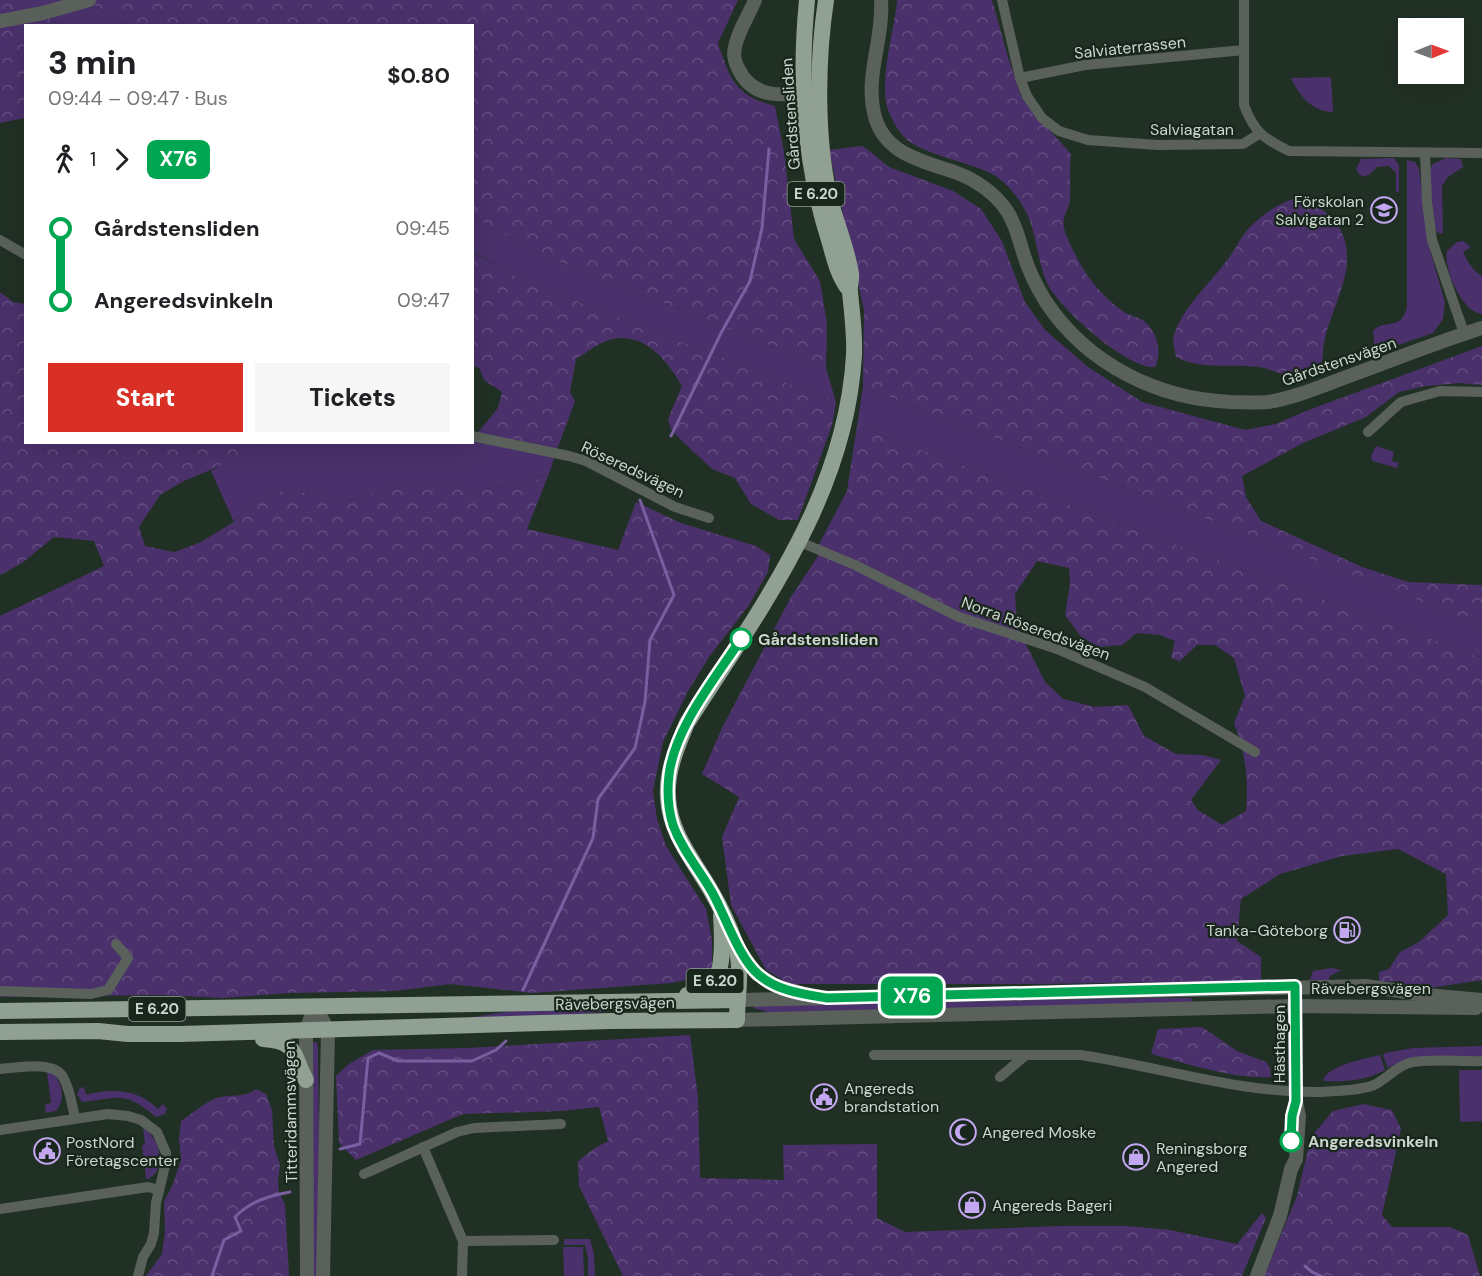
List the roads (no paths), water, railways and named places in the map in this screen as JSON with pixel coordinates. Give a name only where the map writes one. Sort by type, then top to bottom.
[{"type":"highway","name":"Gårdstensliden","points":[[737,1020],[740,965],[736,946],[720,908],[681,844],[673,823],[668,798],[669,774],[674,753],[687,723],[800,542],[827,482],[849,400],[854,334],[851,275],[829,193],[812,92],[804,33],[807,0]]},
{"type":"highway","name":"Gårdstensliden","points":[[812,92],[826,0]]},
{"type":"highway","name":"E 6.20","points":[[647,1002],[696,994],[708,989],[714,983],[719,974],[722,949],[720,908]]},
{"type":"highway","name":"Rävebergsvägen","points":[[0,1011],[738,1000]]},
{"type":"highway","name":"Rävebergsvägen","points":[[0,1032],[218,1033],[610,1021],[737,1020]]},
{"type":"highway","points":[[218,1033],[230,1038],[278,1040],[286,1044],[296,1056],[298,1066],[306,1080]]},
{"type":"street","points":[[0,21],[43,13],[89,0]]},
{"type":"street","points":[[755,0],[735,47],[736,65],[741,74],[750,85],[779,96],[812,92]]},
{"type":"street","name":"Gårdstensvägen","points":[[881,0],[872,91],[874,115],[882,132],[902,153],[980,184],[997,198],[1008,211],[1034,280],[1047,303],[1075,337],[1116,369],[1147,385],[1194,399],[1267,402],[1300,394],[1482,327]]},
{"type":"street","name":"Salviagatan","points":[[1002,0],[1020,78],[1030,103],[1042,118],[1059,131],[1078,138],[1153,144],[1243,144],[1259,134]]},
{"type":"street","points":[[1244,0],[1244,105],[1250,121],[1259,134],[1289,151],[1482,153]]},
{"type":"street","name":"Salviaterrassen","points":[[1020,78],[1085,65],[1244,50]]},
{"type":"street","points":[[1425,154],[1426,202],[1432,240],[1464,333]]},
{"type":"street","points":[[0,240],[24,254]]},
{"type":"street","points":[[1368,432],[1401,402],[1440,391],[1482,392]]},
{"type":"street","name":"Röseredsvägen","points":[[474,436],[586,461],[675,507],[709,518]]},
{"type":"street","name":"Norra Röseredsvägen","points":[[800,542],[855,565],[960,617],[1057,649],[1145,687],[1255,752]]},
{"type":"street","points":[[0,991],[91,994],[108,990],[128,958],[116,944]]},
{"type":"street","name":"Rävebergsvägen","points":[[736,946],[757,974],[774,985],[827,998]]},
{"type":"street","name":"Rävebergsvägen","points":[[738,1000],[1295,986],[1366,986],[1482,1000]]},
{"type":"street","name":"Hästhagen","points":[[1257,1276],[1280,1216],[1292,1169],[1290,1159],[1292,1116],[1296,1096],[1295,986]]},
{"type":"street","points":[[315,1006],[328,1030]]},
{"type":"street","name":"Titteridammsvägen","points":[[307,1276],[306,1030],[315,1006]]},
{"type":"street","name":"Rävebergsvägen","points":[[737,1020],[1296,1006],[1482,1008]]},
{"type":"street","name":"Titteridammsvägen","points":[[323,1276],[328,1030]]},
{"type":"street","points":[[874,1055],[1081,1055],[1296,1096],[1353,1090],[1373,1085],[1409,1063],[1482,1062]]},
{"type":"street","points":[[1000,1077],[1026,1055]]},
{"type":"street","points":[[0,1069],[50,1067],[58,1070],[67,1085],[75,1118]]},
{"type":"street","points":[[0,1130],[117,1114],[135,1118],[150,1125],[162,1139],[165,1166],[159,1190],[154,1233],[151,1244],[143,1257],[138,1276]]},
{"type":"street","points":[[363,1174],[457,1132],[474,1128],[561,1124]]},
{"type":"street","points":[[423,1147],[463,1241],[463,1276]]},
{"type":"street","points":[[0,1209],[148,1187],[159,1190]]},
{"type":"street","points":[[463,1241],[554,1240]]},
{"type":"waterway","points":[[671,436],[721,333],[750,281],[762,228],[769,149]]},
{"type":"waterway","points":[[523,990],[593,838],[598,799],[635,748],[645,702],[650,640],[674,595],[640,500]]},
{"type":"waterway","points":[[340,1149],[360,1144],[368,1058],[379,1053],[398,1061],[472,1061],[496,1050],[506,1041]]},
{"type":"waterway","points":[[212,1276],[224,1240],[241,1231],[235,1217],[260,1200],[290,1192]]},
{"type":"waterway","points":[[1305,1266],[1321,1276]]},
{"type":"place","name":"Förskolan Salvigatan 2","points":[[1384,210]]},
{"type":"place","name":"Gårdstensliden","points":[[741,639]]},
{"type":"place","name":"Tanka-Göteborg","points":[[1347,930]]},
{"type":"place","name":"Angereds brandstation","points":[[824,1097]]},
{"type":"place","name":"Angered Moske","points":[[963,1132]]},
{"type":"place","name":"Angeredsvinkeln","points":[[1291,1141]]},
{"type":"place","name":"PostNord Företagscenter","points":[[47,1151]]},
{"type":"place","name":"Reningsborg Angered","points":[[1136,1157]]},
{"type":"place","name":"Angereds Bageri","points":[[972,1205]]}]
